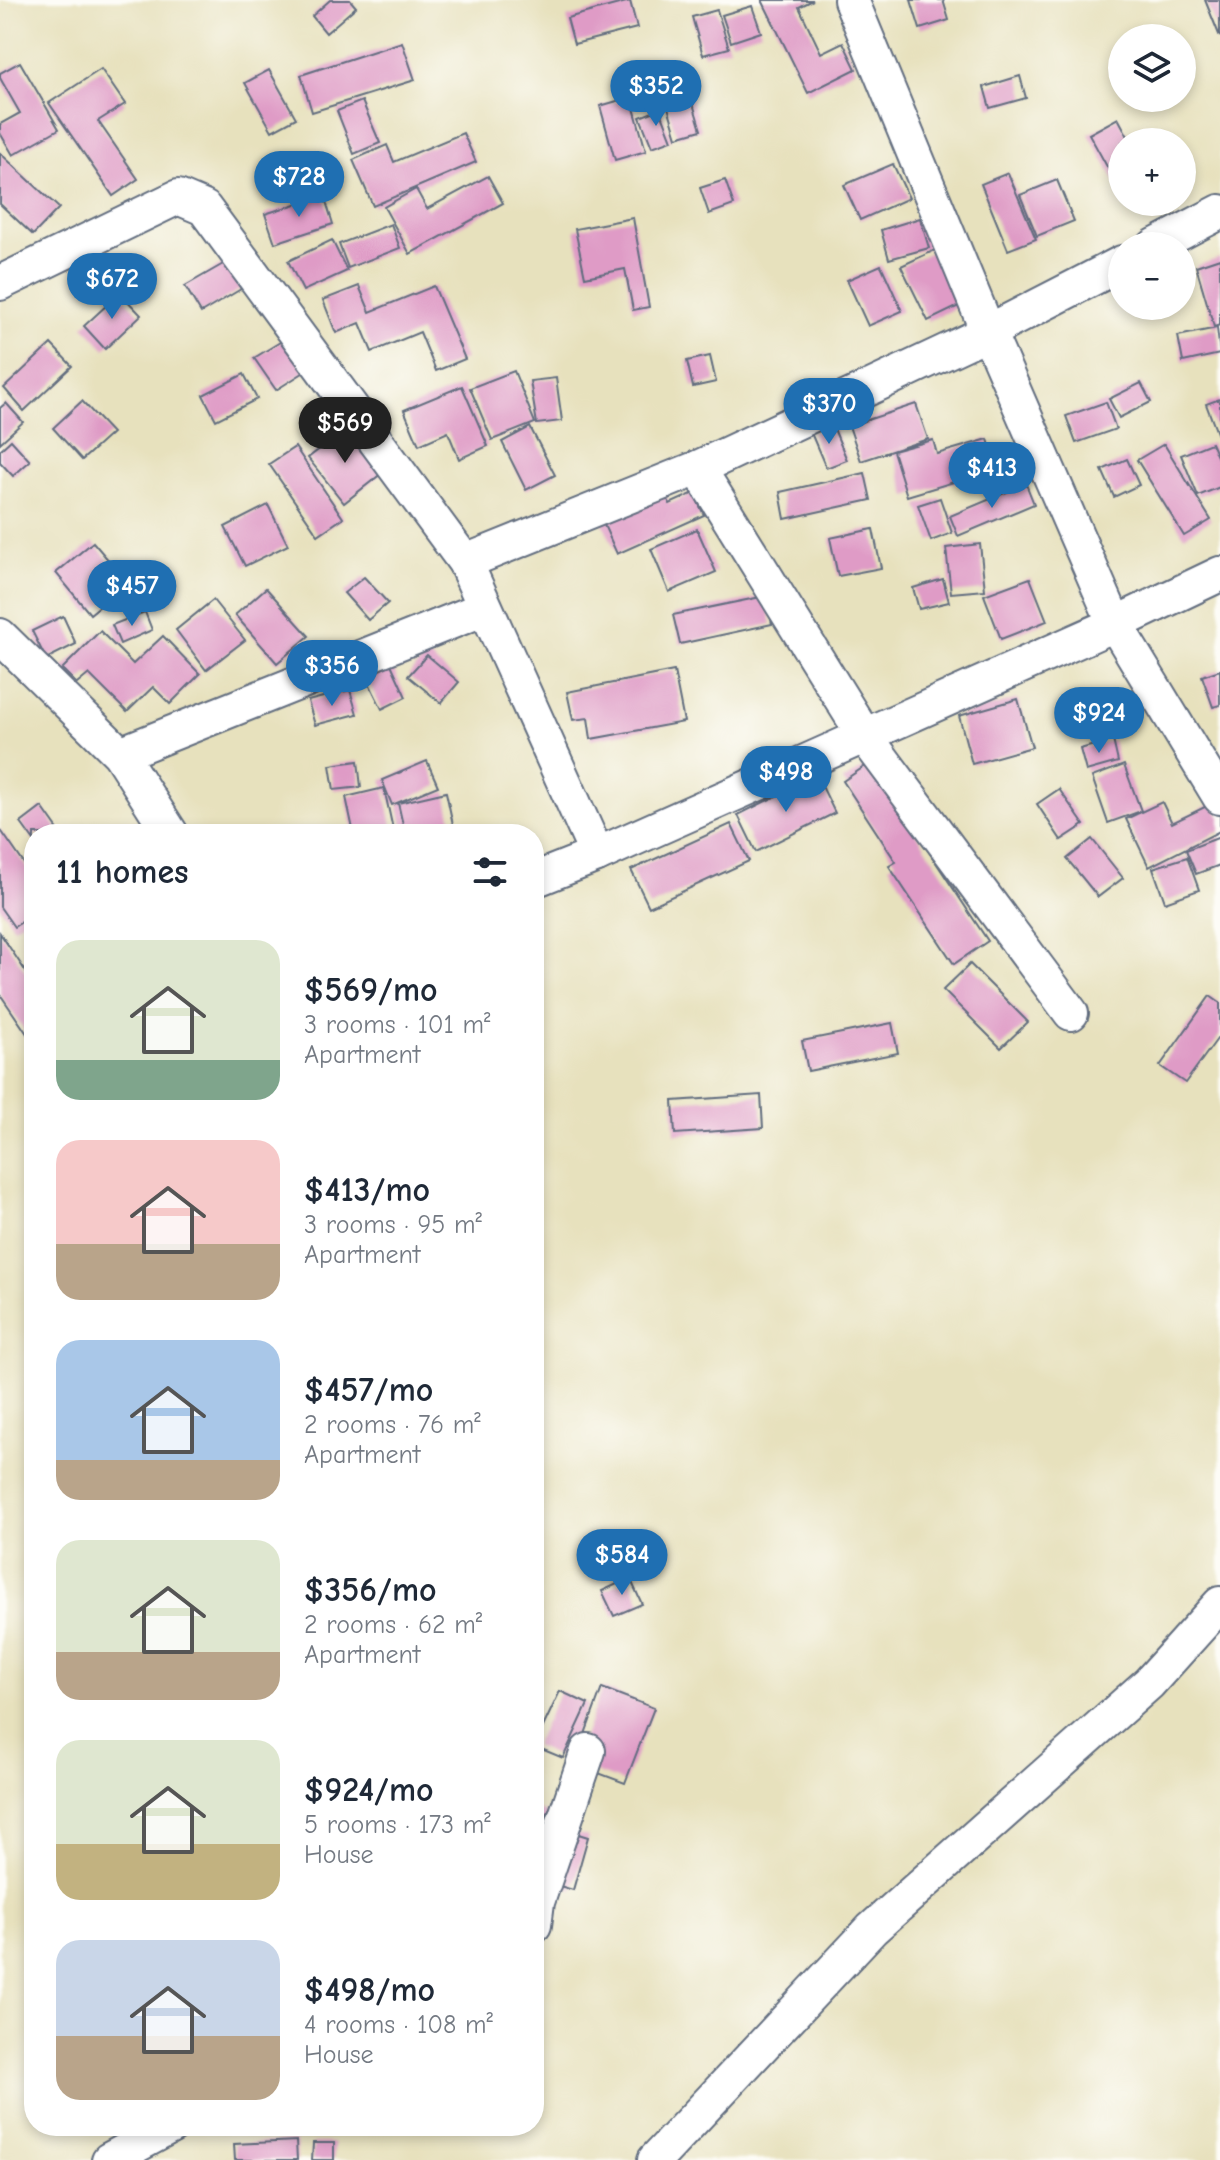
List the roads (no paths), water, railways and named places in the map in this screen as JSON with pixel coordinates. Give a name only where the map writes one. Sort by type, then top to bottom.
[{"type":"street","points":[[851,0],[988,332],[1115,624],[1220,797]]},
{"type":"street","points":[[0,283],[178,197],[204,208],[465,562],[597,855]]},
{"type":"street","points":[[1182,232],[1220,212]]},
{"type":"street","points":[[465,562],[698,468],[988,332],[1108,270]]},
{"type":"street","points":[[698,468],[864,735],[1071,1013]]},
{"type":"street","points":[[544,876],[1115,624],[1220,574]]},
{"type":"street","points":[[120,754],[485,608]]},
{"type":"street","points":[[0,636],[120,754],[165,824]]},
{"type":"street","points":[[655,2160],[872,1929],[1149,1683],[1220,1604]]},
{"type":"street","points":[[544,1881],[588,1751]]},
{"type":"street","points":[[109,2160],[153,2136]]}]
